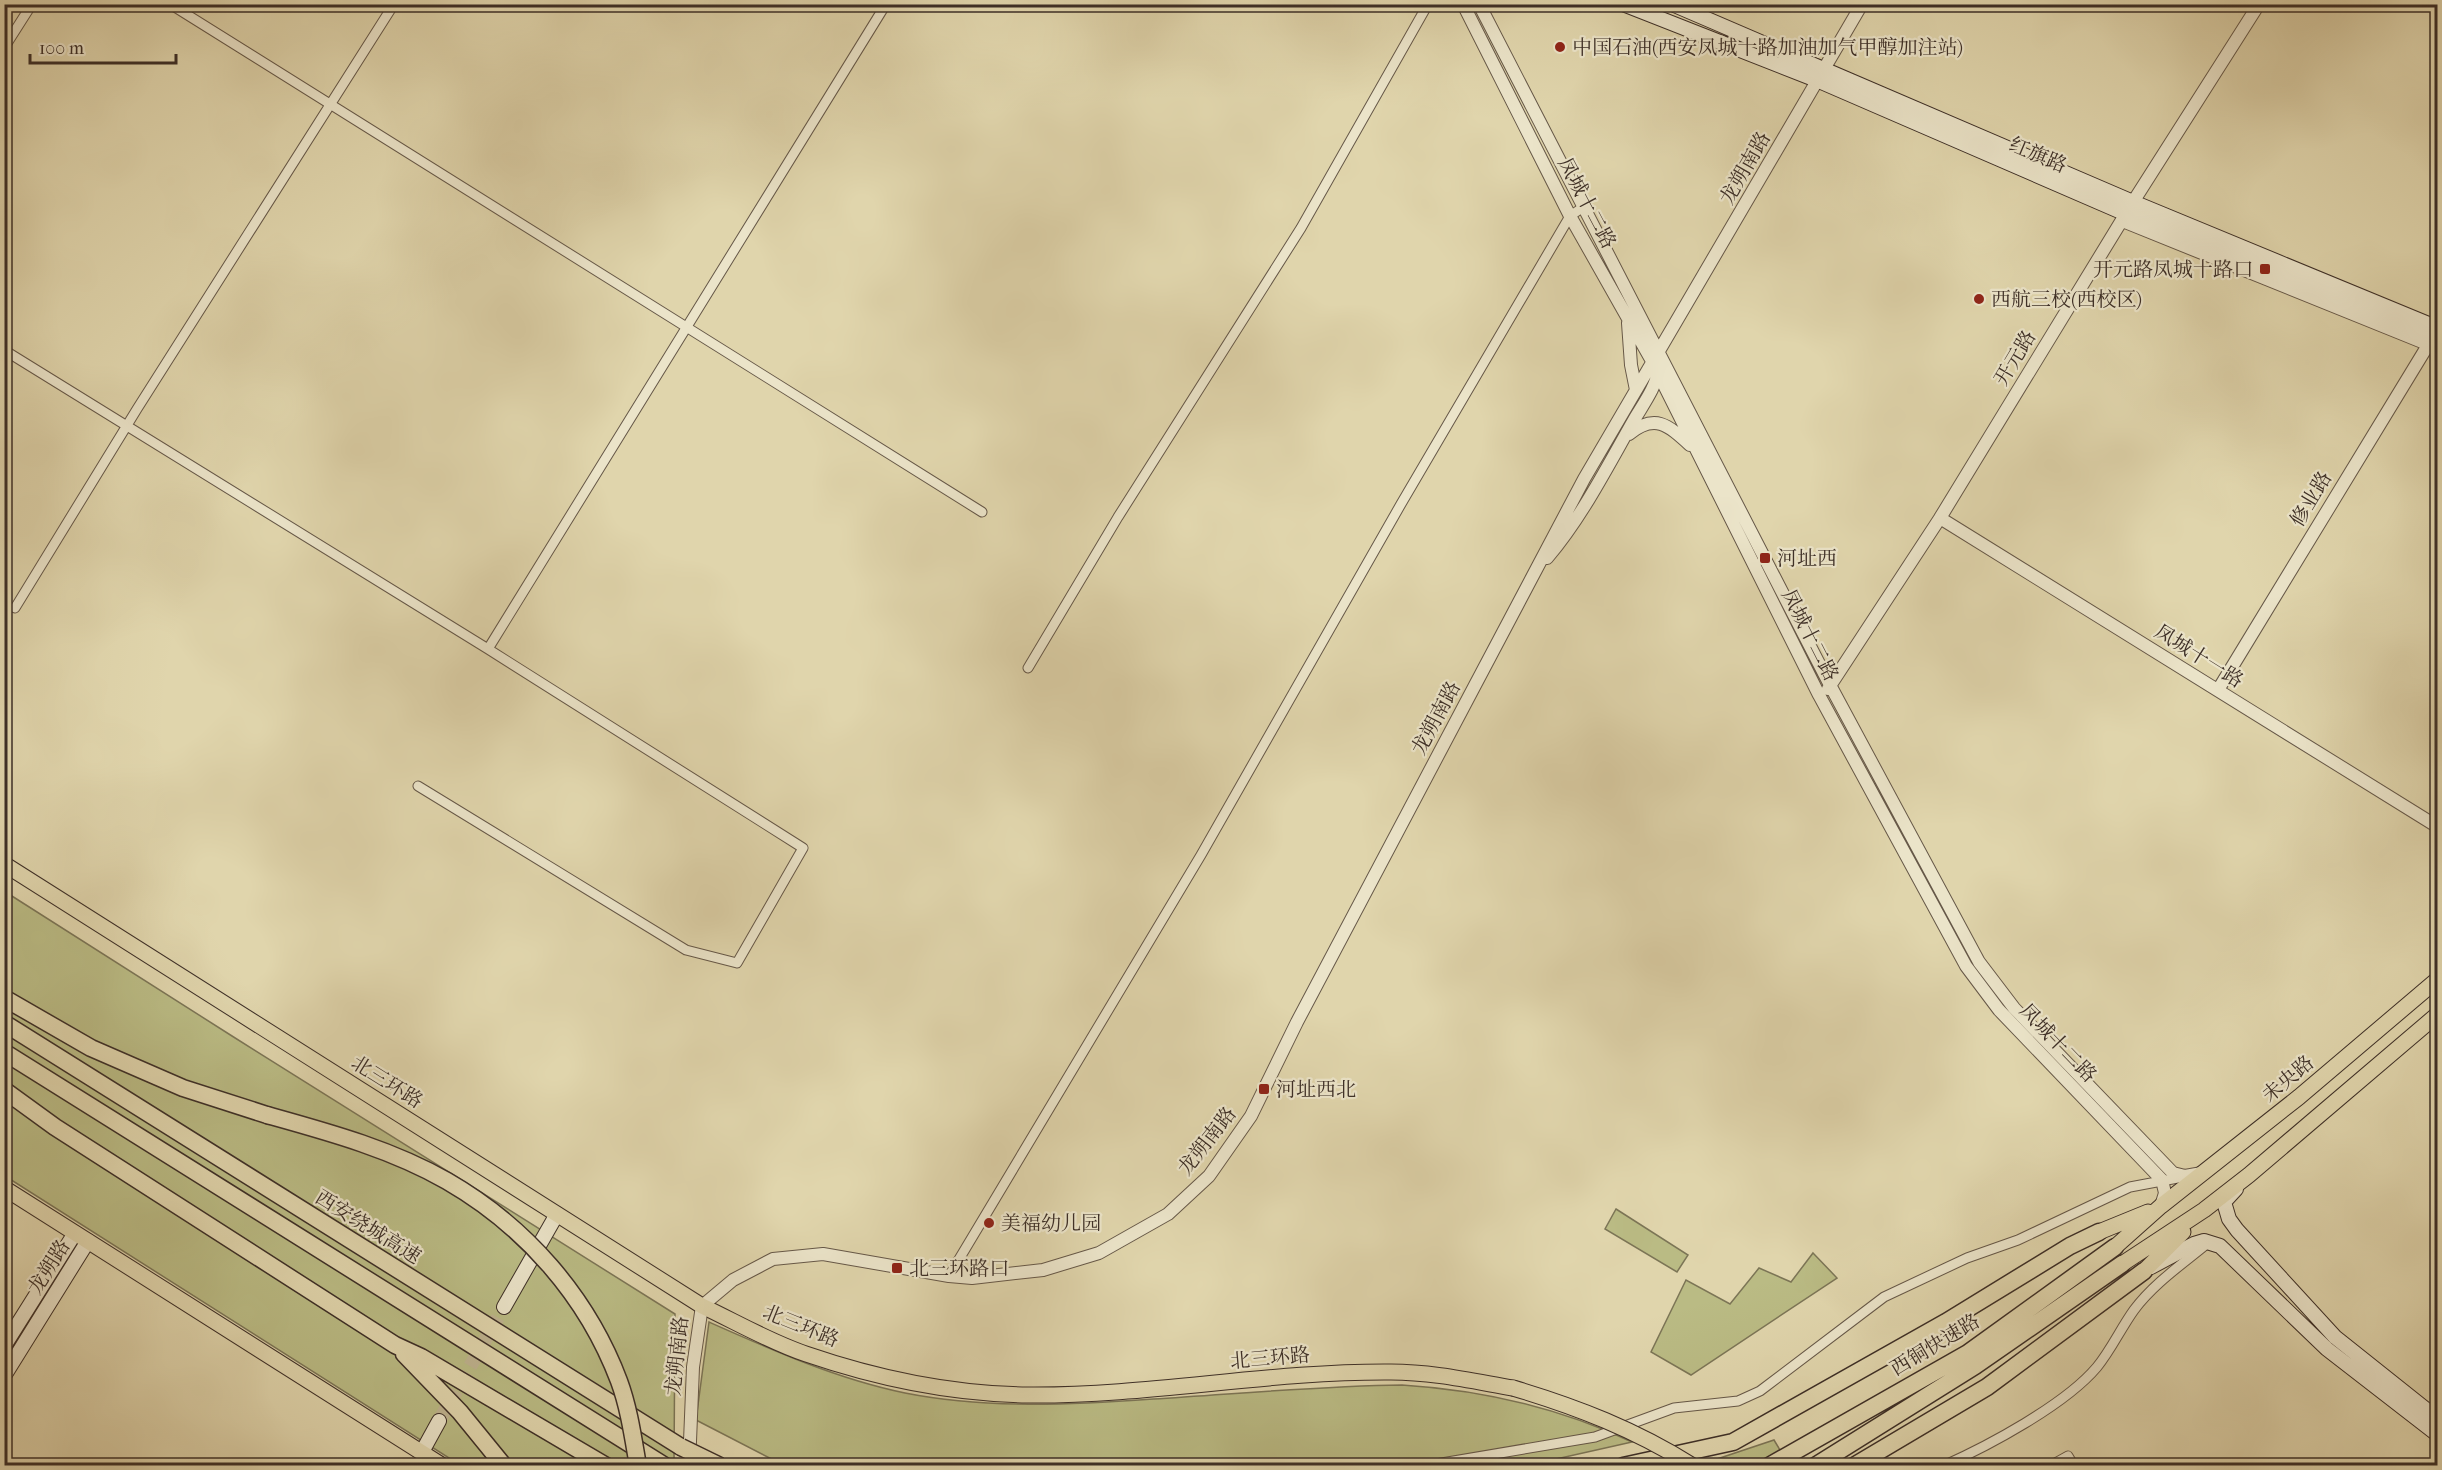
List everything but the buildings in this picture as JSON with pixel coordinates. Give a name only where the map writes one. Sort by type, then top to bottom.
[{"type":"highway","points":[[4,998],[102,1053],[183,1088],[351,1139],[445,1180],[482,1203],[529,1243],[566,1283],[600,1336],[619,1382],[631,1425],[638,1466]]},
{"type":"highway","name":"西安绕城高速","points":[[4,1023],[711,1466]]},
{"type":"highway","points":[[4,1052],[662,1463]]},
{"type":"highway","points":[[4,1090],[55,1127],[395,1345],[421,1357],[492,1401],[606,1466]]},
{"type":"highway","points":[[1658,1466],[1733,1442],[1947,1322],[2070,1246],[2099,1232]]},
{"type":"highway","name":"西铜快速路","points":[[1769,1466],[1968,1353],[2115,1247]]},
{"type":"highway","name":"西铜快速路","points":[[1815,1466],[1975,1366],[2122,1264]]},
{"type":"highway","points":[[1854,1466],[1987,1387],[2144,1271]]},
{"type":"highway","points":[[395,1345],[460,1412],[504,1466]]},
{"type":"highway","points":[[1623,1466],[1733,1442]]},
{"type":"highway","points":[[681,1447],[720,1466]]},
{"type":"main road","name":"红旗路","points":[[1623,4],[1822,76]]},
{"type":"main road","name":"红旗路","points":[[1672,4],[1822,76],[2127,213],[2435,338]]},
{"type":"main road","name":"北三环路","points":[[4,864],[702,1306],[804,1353],[868,1372],[952,1389],[1026,1395],[1108,1394],[1331,1374],[1392,1372],[1439,1375],[1512,1388],[1562,1402],[1611,1421],[1662,1446],[1693,1466]]},
{"type":"main road","name":"未央路","points":[[2162,1206],[2299,1097],[2438,979]]},
{"type":"main road","points":[[2122,1264],[2204,1210],[2249,1175],[2438,1014]]},
{"type":"main road","points":[[2249,1175],[2224,1202],[2229,1219],[2237,1230],[2335,1337],[2438,1419]]},
{"type":"main road","points":[[4,1188],[443,1466]]},
{"type":"main road","points":[[2099,1232],[2162,1206]]},
{"type":"main road","points":[[2115,1247],[2162,1206]]},
{"type":"main road","points":[[2144,1271],[2204,1210]]},
{"type":"main road","points":[[504,1307],[557,1214]]},
{"type":"main road","name":"龙朔路","points":[[4,1346],[82,1237]]},
{"type":"main road","name":"龙朔路","points":[[4,1376],[82,1237]]},
{"type":"main road","points":[[2144,1271],[2194,1244],[2204,1241],[2220,1246],[2327,1349],[2438,1435]]},
{"type":"main road","points":[[422,1452],[439,1421]]},
{"type":"street","points":[[4,48],[32,4]]},
{"type":"street","points":[[170,4],[982,512]]},
{"type":"street","points":[[15,608],[127,425],[394,4]]},
{"type":"street","points":[[488,649],[886,4]]},
{"type":"street","points":[[1028,668],[1118,517],[1301,228],[1428,4]]},
{"type":"street","name":"凤城十二路","points":[[1463,4],[1570,216],[1628,319],[1656,356],[1658,375],[1821,700],[1966,966],[1999,1010],[2162,1180]]},
{"type":"street","name":"凤城十二路","points":[[1479,4],[1656,356],[1979,962],[2014,1008],[2106,1106],[2173,1173],[2185,1176]]},
{"type":"street","name":"龙朔南路","points":[[689,1466],[693,1367],[702,1306],[733,1280],[773,1259],[823,1254],[972,1278],[1043,1270],[1099,1253],[1168,1214],[1209,1176],[1251,1116],[1302,1013],[1539,568],[1551,539],[1862,4]]},
{"type":"street","name":"开元路","points":[[1821,700],[1940,518],[2127,213],[2259,4]]},
{"type":"street","points":[[949,1276],[1201,855],[1401,504],[1570,216],[1582,208]]},
{"type":"street","points":[[2127,213],[2435,338]]},
{"type":"street","points":[[1628,319],[1631,365],[1636,390]]},
{"type":"street","name":"修业路","points":[[2218,690],[2435,338]]},
{"type":"street","points":[[4,350],[488,649],[803,848],[737,963],[686,950],[418,786]]},
{"type":"street","name":"龙朔南路","points":[[1539,568],[1564,538],[1658,375]]},
{"type":"street","points":[[1623,438],[1642,423],[1658,423],[1669,426],[1695,449]]},
{"type":"street","name":"凤城十一路","points":[[1940,518],[2438,827]]},
{"type":"street","points":[[1424,1466],[1596,1437],[1674,1408],[1738,1401],[1760,1391],[1884,1297],[1967,1258],[2018,1240],[2130,1186],[2206,1172]]},
{"type":"street","points":[[2162,1180],[2165,1193],[2162,1206]]},
{"type":"street","points":[[1942,1466],[2044,1411],[2075,1389],[2097,1367],[2135,1308],[2161,1281],[2209,1242]]},
{"type":"street","points":[[2050,1466],[2068,1456],[2074,1466]]},
{"type":"green space","points":[[4,891],[675,1314],[674,1465],[460,1465],[5,1176]]},
{"type":"green space","points":[[1616,1209],[1688,1255],[1677,1272],[1605,1229]]},
{"type":"green space","points":[[1813,1253],[1837,1278],[1691,1375],[1651,1352],[1686,1280],[1730,1304],[1759,1268],[1791,1282]]},
{"type":"green space","points":[[709,1322],[781,1353],[855,1380],[905,1393],[966,1402],[1060,1404],[1402,1385],[1462,1391],[1549,1410],[1632,1442],[1525,1466],[785,1466],[696,1420]]},
{"type":"green space","points":[[1774,1440],[1789,1465],[1696,1466]]},
{"type":"tunnel","points":[[439,1421],[504,1307]]},
{"type":"place","name":"中国石油(西安凤城十路加油加气甲醇加注站)","points":[[1560,47]]},
{"type":"place","name":"开元路凤城十路口","points":[[2265,269]]},
{"type":"place","name":"西航三校(西校区)","points":[[1979,299]]},
{"type":"place","name":"河址西","points":[[1765,558]]},
{"type":"place","name":"河址西北","points":[[1264,1089]]},
{"type":"place","name":"美福幼儿园","points":[[989,1223]]},
{"type":"place","name":"北三环路口","points":[[897,1268]]}]
